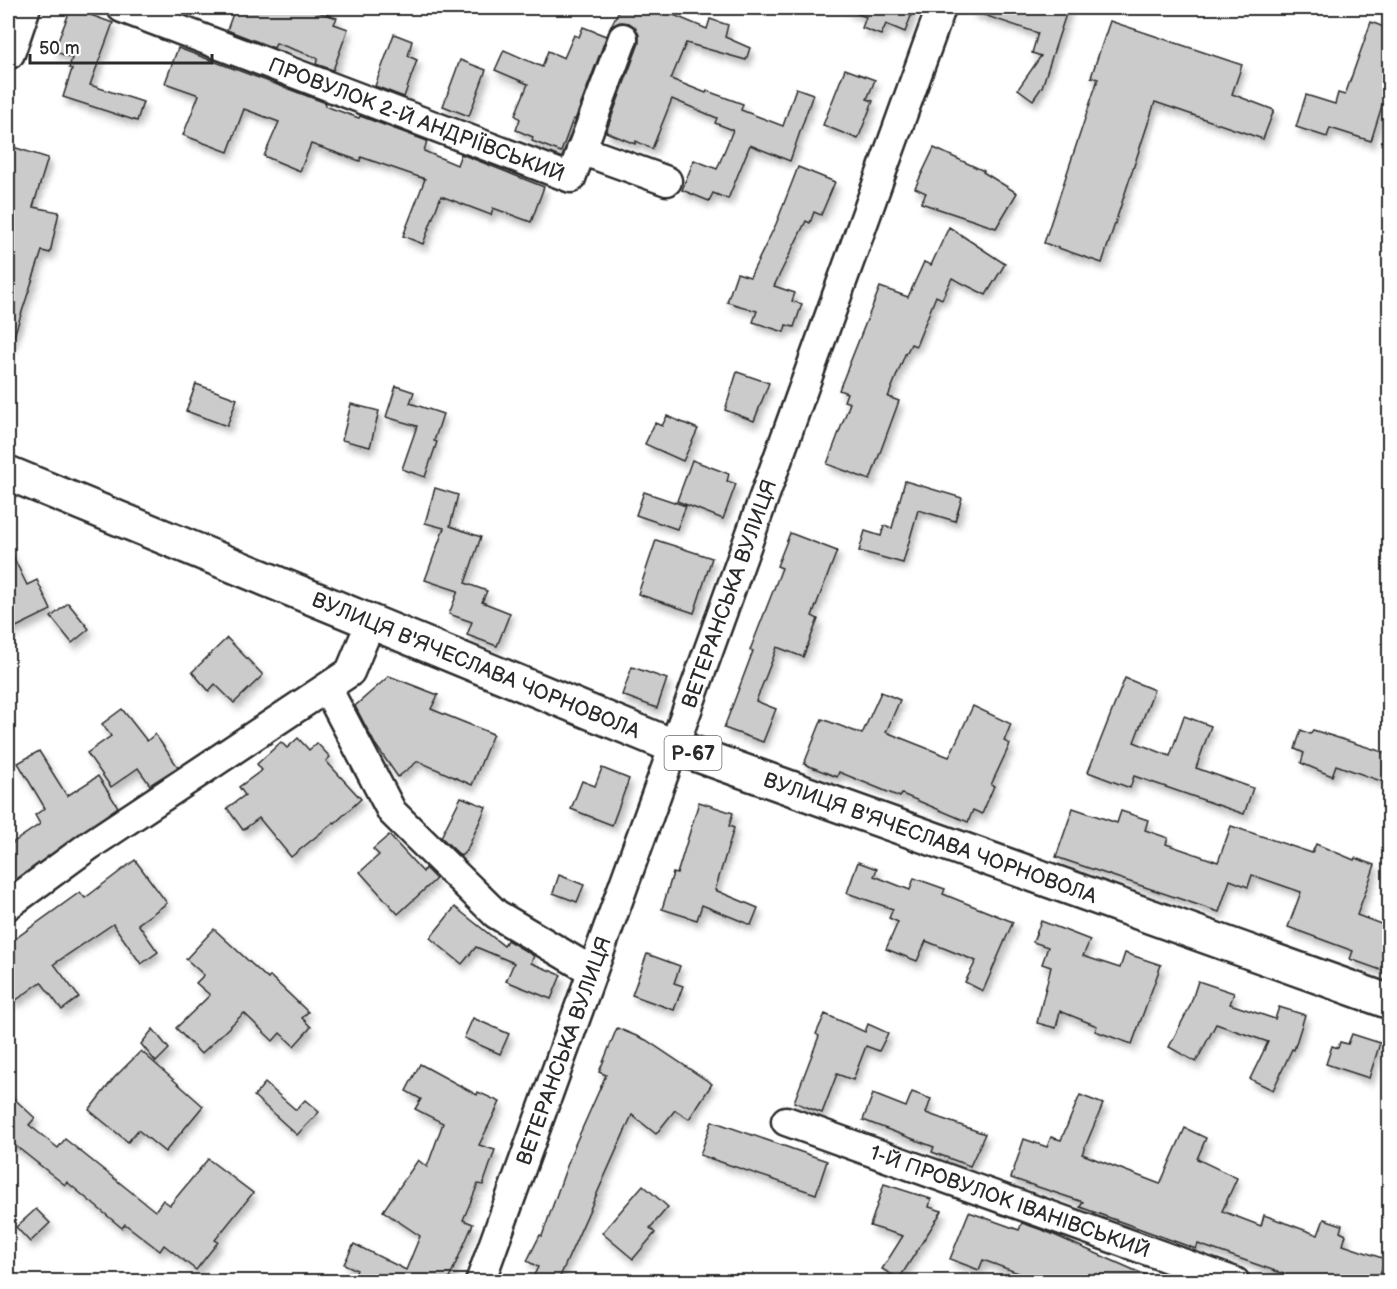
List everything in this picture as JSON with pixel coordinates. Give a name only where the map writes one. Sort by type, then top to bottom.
[{"type":"main road","points":[[8,52],[23,8]]},
{"type":"main road","name":"ВУЛИЦЯ В'ЯЧЕСЛАВА ЧОРНОВОЛА","points":[[8,473],[370,624],[673,746],[1389,1002]]},
{"type":"street","name":"ПРОВУЛОК 2-Й АНДРІЇВСЬКИЙ","points":[[122,8],[571,178],[623,38]]},
{"type":"street","name":"ВЕТЕРАНСЬКА ВУЛИЦЯ","points":[[480,1281],[941,8]]},
{"type":"street","points":[[581,150],[668,181]]},
{"type":"street","points":[[8,905],[90,845],[350,672],[370,624]]},
{"type":"street","points":[[327,688],[392,812],[496,914],[592,971]]},
{"type":"street","name":"1-Й ПРОВУЛОК ІВАНІВСЬКИЙ","points":[[786,1122],[1235,1281]]},
{"type":"building","points":[[71,8],[113,23],[90,85],[143,102],[137,121],[63,97],[72,69],[69,68],[72,58],[54,51]]},
{"type":"building","points":[[235,8],[306,8],[337,18],[334,24],[348,29],[333,70],[316,64],[318,58],[276,43],[274,48],[227,30]]},
{"type":"building","points":[[620,8],[657,8],[707,29],[710,19],[728,25],[725,37],[750,48],[746,60],[686,43],[671,79],[743,104],[741,110],[783,126],[796,88],[813,94],[790,161],[750,145],[728,199],[713,193],[709,201],[682,190],[694,160],[717,169],[733,130],[715,123],[717,118],[672,99],[652,149],[636,141],[635,144],[606,132],[639,43],[639,35],[635,27],[629,23],[620,22],[609,30]]},
{"type":"building","points":[[846,8],[914,8],[905,32],[886,24],[881,35],[862,28],[866,17]]},
{"type":"building","points":[[973,8],[1068,8],[1042,87],[1033,100],[1018,89],[1041,56],[1032,53],[1038,33],[972,11]]},
{"type":"building","points":[[1110,21],[1242,65],[1232,94],[1274,110],[1263,139],[1155,102],[1102,263],[1044,243],[1098,79],[1091,77]]},
{"type":"building","points":[[1371,22],[1389,29],[1389,83],[1371,141],[1330,128],[1327,137],[1296,127],[1306,95],[1335,104],[1338,93],[1345,95]]},
{"type":"building","points":[[583,27],[607,35],[561,152],[532,141],[533,137],[516,130],[520,119],[515,115],[528,84],[495,70],[504,50],[542,67],[548,51],[564,58],[574,35],[579,37]]},
{"type":"building","points":[[394,34],[412,41],[408,56],[417,60],[404,97],[375,86]]},
{"type":"building","points":[[178,48],[326,103],[325,106],[359,118],[360,116],[427,141],[424,151],[457,165],[461,154],[544,187],[531,222],[493,208],[491,215],[441,196],[423,244],[403,236],[425,179],[361,157],[360,161],[311,144],[300,171],[264,156],[279,122],[244,109],[228,152],[183,135],[199,95],[165,83]]},
{"type":"building","points":[[460,60],[486,70],[469,116],[443,106]]},
{"type":"building","points":[[845,69],[875,80],[867,99],[873,101],[858,139],[823,125]]},
{"type":"building","points":[[13,147],[48,158],[33,207],[59,212],[50,253],[42,251],[11,345],[8,344],[8,163]]},
{"type":"building","points":[[934,148],[984,171],[1017,193],[996,228],[921,203],[926,193],[915,188]]},
{"type":"building","points":[[798,167],[835,182],[821,215],[814,212],[810,223],[806,221],[774,286],[795,293],[792,301],[802,304],[794,327],[786,325],[784,332],[753,322],[757,311],[727,302],[737,273],[750,277],[776,224]]},
{"type":"building","points":[[949,227],[1005,264],[986,295],[952,278],[942,299],[936,296],[916,346],[911,344],[906,352],[888,397],[899,401],[870,480],[827,464],[850,403],[844,401],[847,393],[839,390],[880,287],[908,297],[924,262],[931,265]]},
{"type":"building","points":[[737,372],[769,383],[754,421],[725,410]]},
{"type":"building","points":[[196,384],[237,399],[227,426],[186,411]]},
{"type":"building","points":[[396,386],[414,392],[410,403],[443,414],[434,441],[437,442],[425,477],[402,469],[417,426],[386,417]]},
{"type":"building","points":[[351,404],[379,411],[370,447],[342,440]]},
{"type":"building","points":[[667,416],[698,429],[683,461],[645,444],[655,423],[662,426]]},
{"type":"building","points":[[692,460],[729,474],[727,481],[736,484],[723,519],[677,501]]},
{"type":"building","points":[[905,481],[962,498],[955,521],[918,510],[903,563],[859,551],[865,531],[881,536],[884,526],[892,528]]},
{"type":"building","points":[[435,488],[458,495],[450,526],[481,537],[465,583],[487,591],[482,602],[510,613],[497,646],[467,635],[472,622],[449,614],[458,591],[425,580],[444,528],[425,523]]},
{"type":"building","points":[[644,492],[686,506],[677,529],[636,515]]},
{"type":"building","points":[[790,533],[837,551],[812,616],[818,619],[803,657],[777,647],[756,701],[776,709],[763,742],[724,728],[753,651],[750,650],[782,568],[777,566]]},
{"type":"building","points":[[656,540],[712,558],[694,613],[638,594]]},
{"type":"building","points":[[8,546],[27,585],[37,580],[51,610],[8,631]]},
{"type":"building","points":[[68,603],[89,629],[72,643],[51,617]]},
{"type":"building","points":[[227,638],[263,675],[234,703],[215,684],[209,691],[192,672]]},
{"type":"building","points":[[632,667],[667,679],[657,708],[622,695]]},
{"type":"building","points":[[389,676],[438,695],[431,709],[493,734],[472,785],[418,761],[398,777],[375,744],[355,706]]},
{"type":"building","points":[[1125,678],[1154,690],[1134,742],[1170,756],[1184,716],[1211,726],[1196,768],[1253,788],[1244,814],[1134,776],[1130,788],[1088,772]]},
{"type":"building","points":[[881,692],[900,700],[886,732],[949,757],[973,706],[1011,724],[1004,741],[1010,744],[991,785],[994,786],[982,814],[973,810],[968,822],[902,794],[900,797],[839,772],[837,777],[804,764],[822,719],[862,734]]},
{"type":"building","points":[[122,709],[147,741],[155,734],[178,767],[150,785],[138,768],[111,787],[87,753],[111,736],[102,724]]},
{"type":"building","points":[[1301,730],[1310,734],[1313,730],[1389,754],[1389,784],[1336,765],[1332,776],[1301,763],[1304,753],[1295,749]]},
{"type":"building","points":[[298,738],[309,750],[317,743],[330,757],[326,761],[361,799],[335,823],[291,857],[259,818],[243,830],[227,808],[245,795],[239,787],[262,770],[257,764],[281,742],[287,748]]},
{"type":"building","points":[[39,751],[67,796],[98,776],[118,807],[8,885],[8,846],[40,824],[35,815],[45,808],[18,763]]},
{"type":"building","points":[[602,768],[629,779],[612,825],[571,809],[582,781],[595,786]]},
{"type":"building","points":[[461,797],[486,807],[467,850],[461,856],[441,837]]},
{"type":"building","points":[[699,802],[733,813],[729,826],[734,828],[715,890],[758,908],[751,925],[702,905],[697,920],[662,909],[673,873],[677,874]]},
{"type":"building","points":[[1073,808],[1117,823],[1121,811],[1148,820],[1145,830],[1168,838],[1166,844],[1218,862],[1231,826],[1312,853],[1316,844],[1354,860],[1355,858],[1375,865],[1357,915],[1389,927],[1389,973],[1350,959],[1353,951],[1288,927],[1301,892],[1252,875],[1248,887],[1230,880],[1219,912],[1056,857]]},
{"type":"building","points":[[389,835],[423,872],[425,868],[436,879],[398,914],[360,872],[379,855],[373,849]]},
{"type":"building","points":[[135,860],[167,903],[138,924],[158,952],[141,964],[113,924],[54,964],[79,997],[62,1010],[41,982],[15,1001],[8,991],[8,944],[80,892],[85,898]]},
{"type":"building","points":[[858,862],[877,869],[874,876],[910,890],[914,878],[945,889],[943,894],[1013,922],[983,991],[965,982],[976,961],[926,941],[917,961],[886,949],[898,922],[889,918],[893,909],[847,893]]},
{"type":"building","points":[[559,875],[584,885],[577,902],[553,893]]},
{"type":"building","points":[[455,907],[504,946],[507,940],[534,956],[531,963],[561,975],[551,999],[506,981],[514,963],[476,947],[462,964],[430,938]]},
{"type":"building","points":[[1041,921],[1090,940],[1083,956],[1120,968],[1125,953],[1161,965],[1132,1044],[1095,1031],[1097,1026],[1060,1011],[1056,1028],[1037,1023],[1051,967],[1042,964],[1048,947],[1033,942]]},
{"type":"building","points":[[214,929],[268,979],[270,976],[308,1012],[302,1018],[311,1027],[294,1046],[280,1033],[273,1041],[244,1013],[201,1054],[176,1028],[210,995],[196,983],[204,975],[186,959]]},
{"type":"building","points":[[647,954],[680,966],[674,983],[683,986],[674,1010],[632,995]]},
{"type":"building","points":[[1198,981],[1234,993],[1230,1004],[1275,1019],[1279,1007],[1305,1015],[1294,1050],[1292,1049],[1273,1090],[1250,1079],[1268,1042],[1216,1024],[1196,1062],[1169,1047],[1190,1006]]},
{"type":"building","points":[[825,1014],[865,1032],[868,1024],[888,1033],[879,1051],[866,1046],[853,1080],[837,1074],[822,1113],[794,1102],[819,1036],[816,1034]]},
{"type":"building","points":[[473,1018],[509,1034],[500,1054],[464,1038]]},
{"type":"building","points":[[617,1028],[646,1040],[712,1084],[689,1119],[675,1110],[656,1134],[632,1115],[558,1281],[531,1281],[538,1267],[527,1261],[540,1235],[542,1236],[573,1149],[606,1075],[599,1072]]},
{"type":"building","points":[[153,1029],[169,1049],[156,1062],[141,1044]]},
{"type":"building","points":[[1352,1034],[1380,1043],[1369,1078],[1326,1064],[1332,1046],[1338,1048],[1340,1042],[1348,1044]]},
{"type":"building","points":[[141,1051],[203,1106],[165,1152],[138,1130],[128,1142],[89,1110],[114,1078]]},
{"type":"building","points":[[420,1064],[477,1095],[478,1092],[500,1102],[479,1145],[495,1150],[483,1185],[478,1184],[463,1220],[473,1224],[448,1281],[351,1281],[357,1270],[344,1264],[354,1244],[406,1270],[420,1236],[383,1211],[418,1160],[427,1167],[443,1123],[415,1109],[421,1099],[406,1091]]},
{"type":"building","points":[[265,1083],[296,1110],[305,1100],[319,1112],[297,1135],[254,1096]]},
{"type":"building","points":[[912,1092],[931,1099],[926,1113],[985,1134],[970,1166],[932,1152],[934,1147],[863,1120],[873,1094],[906,1107]]},
{"type":"building","points":[[8,1093],[35,1118],[29,1125],[58,1148],[65,1139],[155,1211],[163,1200],[170,1205],[208,1159],[253,1193],[215,1240],[218,1242],[196,1270],[164,1245],[160,1251],[125,1224],[122,1228],[67,1182],[65,1185],[12,1143],[8,1148]]},
{"type":"building","points":[[1080,1095],[1103,1104],[1082,1154],[1160,1184],[1185,1128],[1206,1138],[1197,1159],[1237,1178],[1222,1211],[1261,1226],[1264,1215],[1318,1235],[1324,1219],[1342,1225],[1340,1232],[1346,1235],[1343,1245],[1385,1259],[1378,1281],[1282,1281],[1284,1274],[1198,1244],[1196,1249],[1080,1207],[1083,1202],[1011,1178],[1024,1139],[1047,1147],[1051,1137],[1061,1140]]},
{"type":"building","points":[[712,1121],[827,1161],[816,1194],[700,1155]]},
{"type":"building","points":[[884,1184],[931,1199],[929,1207],[942,1211],[899,1279],[882,1269],[903,1236],[870,1226]]},
{"type":"building","points":[[643,1185],[668,1207],[650,1228],[655,1233],[633,1259],[602,1233]]},
{"type":"building","points":[[36,1209],[50,1223],[30,1242],[16,1227]]},
{"type":"building","points":[[969,1212],[1019,1230],[1022,1223],[1045,1231],[1159,1281],[1040,1281],[983,1260],[979,1270],[950,1259]]}]
